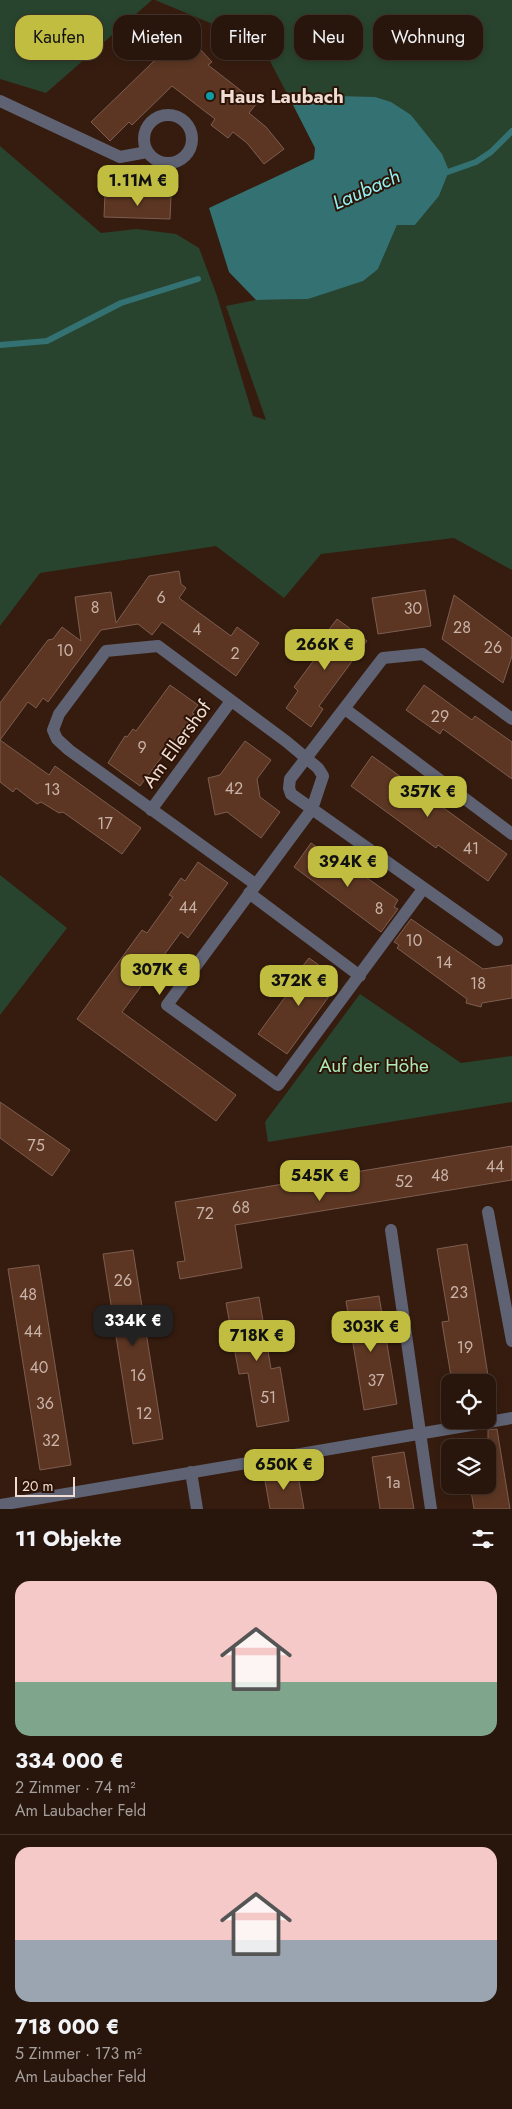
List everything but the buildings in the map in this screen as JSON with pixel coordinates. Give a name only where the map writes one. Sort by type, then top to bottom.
[{"type":"street","points":[[0,101],[120,157],[147,152]]},
{"type":"street","name":"Am Ellershof","points":[[312,809],[323,776],[306,757],[158,646],[106,652],[59,714],[53,730],[57,739],[151,810],[360,976]]},
{"type":"street","points":[[497,940],[291,794],[288,788],[290,779],[382,658],[423,654],[512,719]]},
{"type":"street","name":"Am Ellershof","points":[[151,810],[231,701]]},
{"type":"street","points":[[345,709],[512,834]]},
{"type":"street","points":[[312,809],[167,1005],[278,1086],[423,889]]},
{"type":"street","points":[[488,1212],[512,1341]]},
{"type":"street","points":[[391,1230],[431,1509]]},
{"type":"street","points":[[0,1505],[512,1418]]},
{"type":"street","points":[[191,1472],[198,1509]]},
{"type":"green space","points":[[0,0],[152,0],[135,15],[113,15],[113,34],[103,43],[103,15],[15,15],[15,60],[84,60],[46,93],[0,79]]},
{"type":"green space","points":[[155,0],[512,0],[512,570],[454,538],[321,554],[284,598],[216,546],[40,573],[0,626],[0,146],[101,233],[137,229],[176,234],[199,248],[217,296],[253,416],[266,420],[226,306],[256,300],[308,299],[378,269],[397,225],[415,225],[439,196],[449,171],[411,115],[298,95],[293,105],[269,60],[284,60],[284,15],[211,15],[211,23],[201,19],[201,15],[191,15]]},
{"type":"green space","points":[[0,875],[67,928],[0,1015]]},
{"type":"green space","name":"Auf der Höhe","points":[[360,994],[461,1063],[512,1056],[512,1102],[268,1142],[265,1122]]},
{"type":"water","points":[[298,95],[375,97],[391,102],[411,115],[442,154],[449,171],[439,196],[415,225],[397,225],[378,269],[363,281],[308,299],[256,300],[229,272],[209,208],[314,159],[315,148],[293,105]]},
{"type":"waterway","name":"Laubach","points":[[442,174],[476,162],[491,152],[512,131]]},
{"type":"waterway","name":"Laubach","points":[[0,345],[47,341],[121,303],[198,279]]},
{"type":"place","name":"Haus Laubach","points":[[210,96]]}]
